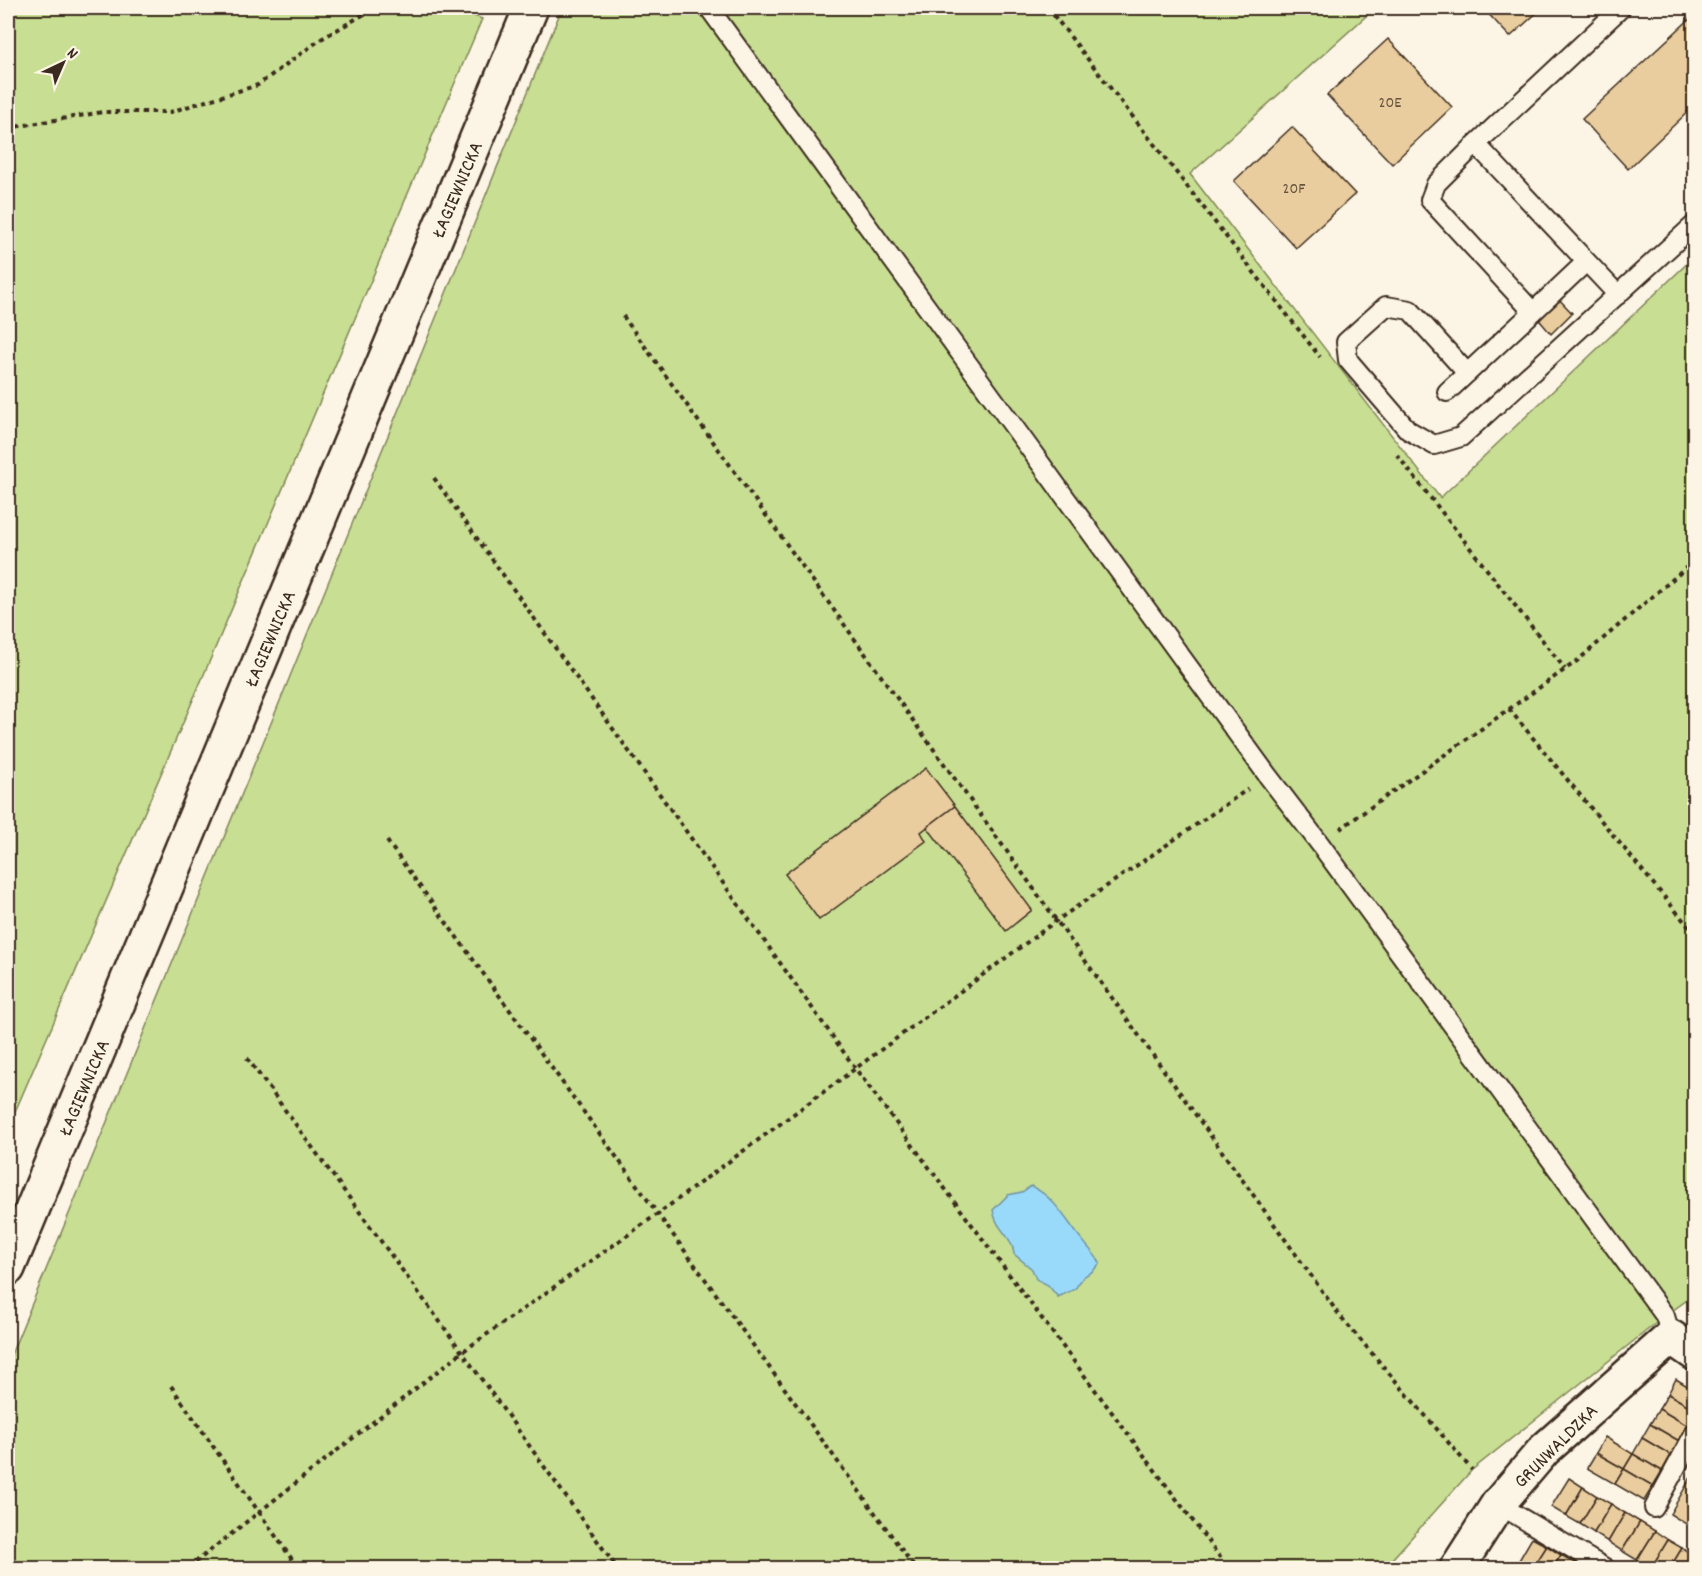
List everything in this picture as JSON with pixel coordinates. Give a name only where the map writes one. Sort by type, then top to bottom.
[{"type":"street","name":"ŁAGIEWNICKA","points":[[8,1268],[531,8]]},
{"type":"street","name":"GRUNWALDZKA","points":[[1457,1569],[1498,1504],[1545,1450],[1683,1345]]},
{"type":"lane","points":[[709,8],[1268,776],[1665,1316],[1683,1345]]},
{"type":"lane","points":[[1533,312],[1430,201],[1436,184],[1621,8]]},
{"type":"lane","points":[[1476,144],[1618,295]]},
{"type":"lane","points":[[1467,373],[1410,309],[1386,306],[1346,342],[1348,360],[1408,430],[1434,445],[1461,437],[1695,225]]},
{"type":"lane","points":[[1447,392],[1586,262]]},
{"type":"lane","points":[[1654,1508],[1695,1434]]},
{"type":"lane","points":[[1498,1504],[1605,1569]]},
{"type":"path","points":[[8,128],[103,112],[170,112],[258,85],[321,39],[375,8]]},
{"type":"path","points":[[1048,8],[1321,358]]},
{"type":"path","points":[[623,316],[1340,1316],[1472,1470]]},
{"type":"path","points":[[1395,452],[1565,669]]},
{"type":"path","points":[[434,478],[855,1068],[1228,1569]]},
{"type":"path","points":[[1320,844],[1565,669],[1695,561]]},
{"type":"path","points":[[1509,709],[1695,933]]},
{"type":"path","points":[[188,1569],[462,1352],[659,1214],[1056,921],[1268,776]]},
{"type":"path","points":[[387,841],[915,1569]]},
{"type":"path","points":[[247,1058],[617,1569]]},
{"type":"path","points":[[171,1386],[298,1569]]},
{"type":"green space","points":[[8,8],[415,8],[416,10],[443,8],[457,10],[482,19],[202,679],[8,1128]]},
{"type":"green space","points":[[562,8],[1375,8],[1190,174],[1440,498],[1694,257],[1694,1295],[1472,1470],[1384,1568],[8,1568],[8,1362]]},
{"type":"water","points":[[1031,1186],[1054,1203],[1100,1263],[1083,1277],[1075,1289],[1058,1297],[1048,1285],[1036,1279],[1032,1269],[1014,1254],[1013,1247],[997,1223],[993,1210],[1008,1195],[1022,1192]]},
{"type":"building","points":[[1483,8],[1542,8],[1510,37]]},
{"type":"building","points":[[1694,15],[1694,106],[1628,169],[1582,119]]},
{"type":"building","points":[[1388,39],[1452,107],[1392,164],[1327,95]]},
{"type":"building","points":[[1292,127],[1355,194],[1296,248],[1234,181]]},
{"type":"building","points":[[1556,296],[1572,313],[1551,334],[1535,315]]},
{"type":"building","points":[[926,768],[955,806],[921,832],[926,841],[819,920],[785,874]]},
{"type":"building","points":[[955,806],[1032,910],[1006,931],[927,827]]},
{"type":"building","points":[[1676,1379],[1694,1390],[1694,1409],[1668,1394]]},
{"type":"building","points":[[1668,1394],[1694,1409],[1688,1426],[1659,1409]]},
{"type":"building","points":[[1659,1409],[1688,1426],[1679,1441],[1650,1424]]},
{"type":"building","points":[[1650,1424],[1679,1441],[1671,1455],[1642,1438]]},
{"type":"building","points":[[1605,1437],[1633,1454],[1624,1469],[1596,1453]]},
{"type":"building","points":[[1642,1438],[1671,1455],[1662,1471],[1633,1454]]},
{"type":"building","points":[[1596,1453],[1624,1469],[1615,1484],[1587,1468]]},
{"type":"building","points":[[1633,1454],[1662,1471],[1653,1486],[1624,1469]]},
{"type":"building","points":[[1624,1469],[1653,1486],[1644,1501],[1615,1484]]},
{"type":"building","points":[[1694,1472],[1694,1529],[1670,1514]]},
{"type":"building","points":[[1569,1478],[1583,1487],[1566,1516],[1551,1507]]},
{"type":"building","points":[[1583,1487],[1597,1496],[1580,1524],[1566,1516]]},
{"type":"building","points":[[1597,1496],[1611,1504],[1594,1533],[1580,1524]]},
{"type":"building","points":[[1611,1504],[1625,1513],[1608,1542],[1594,1533]]},
{"type":"building","points":[[1625,1513],[1640,1522],[1622,1551],[1608,1542]]},
{"type":"building","points":[[1640,1522],[1655,1531],[1637,1560],[1622,1551]]},
{"type":"building","points":[[1655,1531],[1668,1540],[1651,1568],[1637,1560]]},
{"type":"building","points":[[1532,1538],[1547,1546],[1533,1568],[1515,1567]]},
{"type":"building","points":[[1668,1540],[1682,1548],[1670,1568],[1651,1568]]},
{"type":"building","points":[[1547,1546],[1561,1555],[1553,1568],[1533,1568]]},
{"type":"building","points":[[1682,1548],[1694,1556],[1689,1568],[1670,1568]]},
{"type":"building","points":[[1561,1555],[1575,1563],[1572,1568],[1553,1568]]}]
